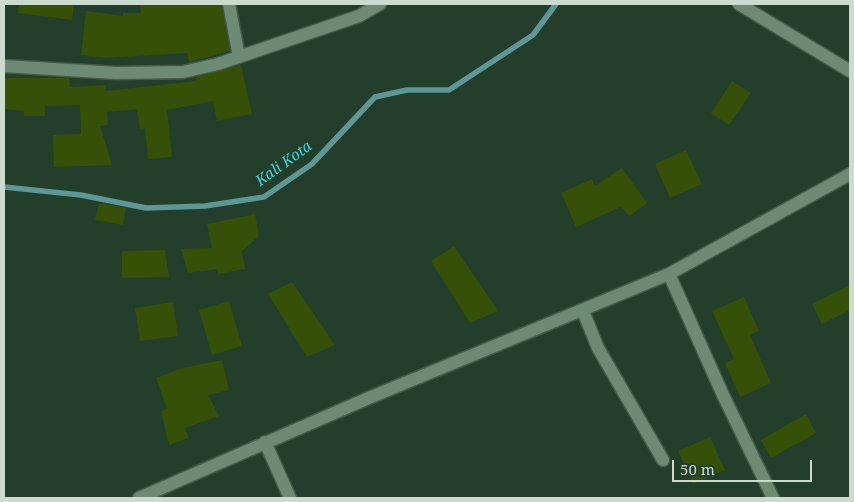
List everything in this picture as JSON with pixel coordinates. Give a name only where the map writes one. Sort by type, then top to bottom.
[{"type":"street","points":[[229,4],[239,57]]},
{"type":"street","points":[[4,66],[50,71],[183,72],[239,57],[359,16],[380,4]]},
{"type":"street","points":[[739,4],[850,71]]},
{"type":"street","points":[[139,498],[265,442],[669,274],[850,174]]},
{"type":"street","points":[[669,274],[723,395],[774,498]]},
{"type":"street","points":[[583,311],[598,348],[663,460]]},
{"type":"street","points":[[265,442],[290,498]]},
{"type":"building","points":[[19,4],[74,4],[72,20],[18,13]]},
{"type":"building","points":[[140,4],[221,4],[230,51],[189,62],[187,53],[105,58],[81,55],[86,11],[123,16],[123,13],[141,13]]},
{"type":"building","points":[[241,65],[252,114],[217,121],[213,101],[167,110],[172,157],[148,159],[145,128],[140,129],[137,109],[107,112],[108,125],[100,126],[112,165],[54,167],[53,135],[81,134],[80,105],[45,106],[45,116],[24,116],[24,111],[4,109],[4,78],[69,78],[70,87],[106,85],[106,91],[196,81],[196,77]]},
{"type":"building","points":[[732,81],[751,93],[729,125],[711,113]]},
{"type":"building","points":[[686,150],[702,184],[670,198],[655,164]]},
{"type":"building","points":[[622,168],[647,203],[630,216],[621,207],[576,227],[561,193],[592,179],[595,186]]},
{"type":"building","points":[[99,203],[126,208],[123,225],[95,220]]},
{"type":"building","points":[[255,214],[259,236],[242,251],[245,269],[218,274],[217,269],[188,273],[181,249],[212,248],[207,224]]},
{"type":"building","points":[[454,246],[498,311],[470,323],[431,261]]},
{"type":"building","points":[[165,250],[169,277],[122,278],[122,251]]},
{"type":"building","points":[[292,282],[335,345],[307,357],[268,294]]},
{"type":"building","points":[[850,285],[850,310],[822,324],[812,304]]},
{"type":"building","points":[[744,297],[759,331],[750,335],[771,383],[740,397],[725,363],[734,359],[712,311]]},
{"type":"building","points":[[229,301],[242,346],[212,355],[199,310]]},
{"type":"building","points":[[173,302],[178,336],[140,341],[135,308]]},
{"type":"building","points":[[222,360],[229,390],[208,395],[219,416],[185,428],[189,438],[169,445],[161,411],[167,409],[156,378],[182,368]]},
{"type":"building","points":[[806,414],[816,433],[771,458],[761,440]]},
{"type":"building","points":[[710,437],[725,470],[693,484],[678,451]]},
{"type":"waterway","name":"Kali Kota","points":[[4,187],[81,195],[146,208],[205,206],[264,197],[312,164],[375,97],[407,90],[449,90],[533,35],[556,4]]}]
